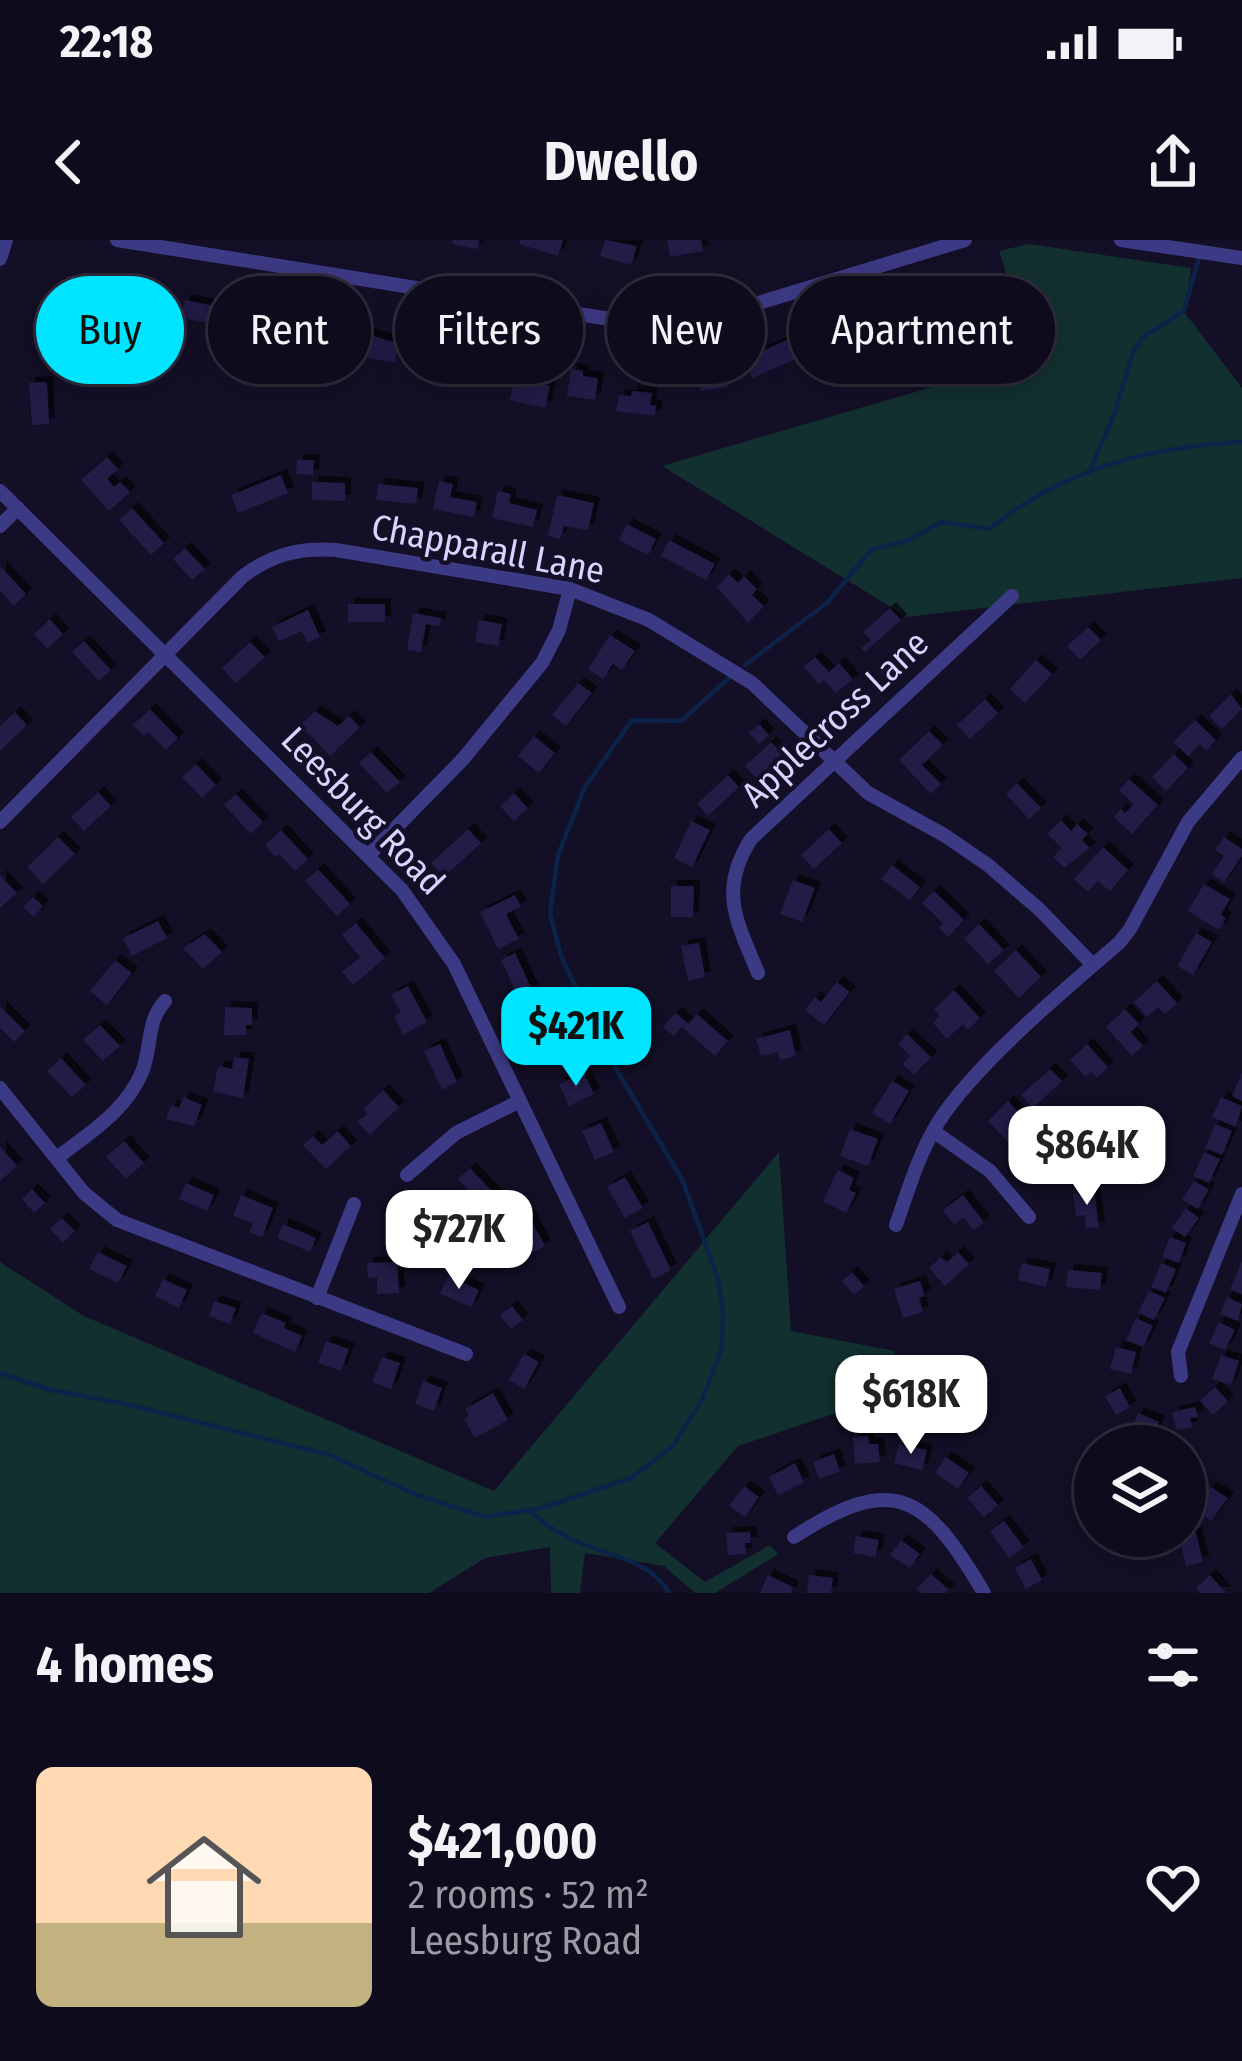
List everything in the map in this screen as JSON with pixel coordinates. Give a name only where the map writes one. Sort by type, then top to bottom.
[{"type":"street","points":[[0,259],[6,240]]},
{"type":"street","points":[[117,240],[616,320],[684,323],[731,314],[965,240]]},
{"type":"street","points":[[1120,240],[1242,258]]},
{"type":"street","name":"Leesburg Road","points":[[0,491],[403,890],[436,933],[619,1307]]},
{"type":"street","points":[[0,526],[18,508]]},
{"type":"street","name":"Chapparall Lane","points":[[0,822],[242,578],[296,550],[336,550],[570,589],[649,620],[732,668],[783,709],[868,793],[988,865],[1093,965]]},
{"type":"street","points":[[368,856],[463,759],[542,663],[559,630],[570,589]]},
{"type":"street","name":"Applecross Lane","points":[[758,973],[735,914],[733,882],[737,864],[757,832],[1012,596]]},
{"type":"street","points":[[896,1225],[933,1131],[977,1076],[1130,929],[1188,822],[1242,758]]},
{"type":"street","points":[[57,1158],[120,1107],[142,1073],[154,1016],[165,1000]]},
{"type":"street","points":[[0,1088],[84,1193],[117,1220],[466,1354]]},
{"type":"street","points":[[407,1175],[455,1133],[520,1101]]},
{"type":"street","points":[[933,1131],[990,1171],[1029,1217]]},
{"type":"street","points":[[1181,1376],[1178,1352],[1238,1216],[1242,1194]]},
{"type":"street","points":[[317,1298],[354,1204]]},
{"type":"street","points":[[794,1537],[852,1504],[897,1502],[915,1508],[945,1530],[984,1593]]},
{"type":"green space","points":[[1029,244],[1191,268],[1185,313],[1242,388],[1242,578],[907,617],[662,466],[942,384],[1055,384],[1055,276],[1007,276],[999,251]]},
{"type":"green space","points":[[779,1152],[791,1331],[895,1351],[892,1394],[738,1446],[655,1543],[705,1582],[770,1545],[778,1554],[715,1593],[695,1593],[664,1566],[585,1553],[580,1593],[551,1593],[550,1547],[485,1558],[429,1593],[0,1593],[0,1262],[84,1316],[494,1491]]},
{"type":"building","points":[[453,240],[479,240],[477,249],[452,244]]},
{"type":"building","points":[[520,240],[563,240],[558,256],[519,244]]},
{"type":"building","points":[[605,240],[637,246],[631,265],[600,256]]},
{"type":"building","points":[[667,240],[701,240],[703,251],[670,257]]},
{"type":"building","points":[[185,300],[208,305],[208,323],[184,319]]},
{"type":"building","points":[[371,335],[395,343],[395,363],[371,358]]},
{"type":"building","points":[[787,340],[789,362],[765,372],[765,350]]},
{"type":"building","points":[[583,376],[598,378],[595,400],[567,396],[569,384],[583,384]]},
{"type":"building","points":[[29,383],[47,384],[49,424],[32,425]]},
{"type":"building","points":[[514,384],[550,386],[545,408],[510,400]]},
{"type":"building","points":[[699,384],[728,384],[728,387],[700,391]]},
{"type":"building","points":[[632,391],[652,393],[655,416],[616,411],[619,395],[631,396]]},
{"type":"building","points":[[107,457],[118,469],[107,479],[114,487],[120,482],[130,492],[109,511],[81,480]]},
{"type":"building","points":[[297,460],[314,460],[313,475],[296,474]]},
{"type":"building","points":[[281,475],[288,493],[238,513],[231,495]]},
{"type":"building","points":[[439,481],[453,484],[450,497],[477,502],[474,517],[433,509]]},
{"type":"building","points":[[312,482],[345,483],[345,501],[312,500]]},
{"type":"building","points":[[378,484],[418,488],[416,504],[376,500]]},
{"type":"building","points":[[498,491],[511,494],[509,503],[537,510],[533,527],[492,518]]},
{"type":"building","points":[[557,495],[594,503],[588,530],[564,526],[560,539],[548,536]]},
{"type":"building","points":[[132,508],[164,543],[151,555],[119,520]]},
{"type":"building","points":[[627,524],[656,539],[648,555],[619,540]]},
{"type":"building","points":[[669,540],[715,564],[706,580],[661,556]]},
{"type":"building","points":[[185,548],[205,569],[192,580],[173,559]]},
{"type":"building","points":[[0,566],[26,594],[14,606],[0,590]]},
{"type":"building","points":[[729,574],[738,583],[744,576],[757,589],[752,595],[764,606],[748,623],[717,587]]},
{"type":"building","points":[[348,604],[385,604],[385,622],[348,622]]},
{"type":"building","points":[[890,608],[901,620],[865,652],[861,648],[871,640],[863,632]]},
{"type":"building","points":[[308,610],[320,637],[307,643],[302,631],[279,641],[272,627]]},
{"type":"building","points":[[413,613],[441,618],[440,626],[426,624],[421,652],[407,650]]},
{"type":"building","points":[[50,619],[63,634],[47,649],[34,634]]},
{"type":"building","points":[[479,620],[502,624],[498,646],[475,642]]},
{"type":"building","points":[[1088,627],[1101,640],[1080,660],[1067,646]]},
{"type":"building","points":[[610,635],[635,651],[622,670],[613,664],[603,679],[588,669]]},
{"type":"building","points":[[84,641],[111,670],[99,681],[72,652]]},
{"type":"building","points":[[250,642],[265,657],[236,683],[222,668]]},
{"type":"building","points":[[815,657],[829,672],[839,663],[853,679],[836,693],[824,680],[819,684],[804,667]]},
{"type":"building","points":[[1036,660],[1052,674],[1025,703],[1010,689]]},
{"type":"building","points":[[578,683],[592,693],[566,726],[552,715]]},
{"type":"building","points":[[1231,694],[1242,709],[1222,729],[1209,716]]},
{"type":"building","points":[[985,699],[998,713],[970,739],[957,725]]},
{"type":"building","points":[[150,709],[178,738],[166,750],[133,725]]},
{"type":"building","points":[[315,711],[338,726],[349,716],[360,727],[330,756],[300,725]]},
{"type":"building","points":[[15,712],[27,725],[0,751],[0,726]]},
{"type":"building","points":[[1195,720],[1216,740],[1206,751],[1200,744],[1188,756],[1173,742]]},
{"type":"building","points":[[759,724],[769,735],[759,744],[749,733]]},
{"type":"building","points":[[929,731],[943,745],[922,765],[941,784],[931,794],[899,760]]},
{"type":"building","points":[[534,736],[555,753],[539,773],[518,756]]},
{"type":"building","points":[[771,742],[783,754],[757,779],[745,766]]},
{"type":"building","points":[[371,752],[400,782],[387,793],[359,763]]},
{"type":"building","points":[[1174,754],[1188,768],[1166,791],[1152,777]]},
{"type":"building","points":[[196,764],[216,785],[202,798],[182,777]]},
{"type":"building","points":[[728,775],[739,787],[708,816],[697,804]]},
{"type":"building","points":[[1129,779],[1158,805],[1132,834],[1114,817],[1134,804],[1119,790]]},
{"type":"building","points":[[1017,783],[1041,808],[1029,819],[1006,794]]},
{"type":"building","points":[[98,792],[111,806],[84,831],[71,817]]},
{"type":"building","points":[[514,793],[528,808],[514,821],[500,806]]},
{"type":"building","points":[[236,794],[263,822],[251,834],[224,805]]},
{"type":"building","points":[[1061,820],[1071,831],[1077,824],[1088,834],[1082,840],[1090,848],[1064,868],[1053,857],[1062,848],[1047,834]]},
{"type":"building","points":[[691,821],[710,830],[692,867],[674,858]]},
{"type":"building","points":[[468,829],[481,843],[444,877],[431,863]]},
{"type":"building","points":[[829,829],[842,843],[814,869],[801,855]]},
{"type":"building","points":[[281,830],[308,859],[295,871],[265,845]]},
{"type":"building","points":[[58,837],[75,854],[43,884],[27,867]]},
{"type":"building","points":[[1224,837],[1242,849],[1242,856],[1224,882],[1212,874],[1224,856],[1215,850]]},
{"type":"building","points":[[1103,847],[1128,870],[1110,891],[1098,881],[1088,892],[1074,879]]},
{"type":"building","points":[[892,865],[920,887],[910,900],[881,879]]},
{"type":"building","points":[[318,869],[350,904],[337,916],[305,881]]},
{"type":"building","points":[[0,875],[17,893],[0,908]]},
{"type":"building","points":[[793,880],[815,888],[802,922],[780,914]]},
{"type":"building","points":[[1204,884],[1230,899],[1219,930],[1188,911]]},
{"type":"building","points":[[671,886],[694,886],[693,917],[671,917]]},
{"type":"building","points":[[934,891],[964,920],[948,937],[939,928],[943,923],[922,903]]},
{"type":"building","points":[[515,895],[521,907],[506,914],[519,939],[498,949],[480,912]]},
{"type":"building","points":[[33,897],[43,906],[34,917],[23,907]]},
{"type":"building","points":[[158,921],[167,938],[132,956],[123,938]]},
{"type":"building","points":[[356,923],[385,958],[353,985],[342,972],[360,957],[342,935]]},
{"type":"building","points":[[979,924],[1004,950],[988,964],[964,938]]},
{"type":"building","points":[[1196,933],[1212,942],[1193,975],[1177,966]]},
{"type":"building","points":[[205,934],[222,952],[203,969],[183,948]]},
{"type":"building","points":[[699,943],[705,977],[688,981],[681,946]]},
{"type":"building","points":[[1016,950],[1041,977],[1019,998],[994,971]]},
{"type":"building","points":[[515,953],[534,994],[520,1000],[501,960]]},
{"type":"building","points":[[115,960],[132,973],[107,1005],[90,991]]},
{"type":"building","points":[[1157,981],[1177,1003],[1165,1014],[1158,1007],[1147,1017],[1134,1002]]},
{"type":"building","points":[[837,982],[850,992],[824,1025],[805,1010],[815,997],[821,1002]]},
{"type":"building","points":[[408,986],[427,1022],[403,1035],[394,1016],[401,1012],[391,995]]},
{"type":"building","points":[[954,990],[980,1018],[968,1030],[963,1024],[947,1039],[933,1023],[940,1016],[934,1009]]},
{"type":"building","points":[[556,1001],[565,1017],[558,1022],[572,1045],[558,1053],[552,1044],[543,1049],[534,1035],[543,1029],[534,1015]]},
{"type":"building","points":[[0,1006],[25,1031],[14,1042],[0,1028]]},
{"type":"building","points":[[225,1007],[252,1008],[252,1025],[246,1025],[246,1035],[224,1035]]},
{"type":"building","points":[[1125,1009],[1139,1024],[1131,1032],[1143,1046],[1132,1056],[1106,1027]]},
{"type":"building","points":[[676,1013],[688,1024],[697,1014],[728,1041],[715,1056],[682,1027],[674,1036],[663,1027]]},
{"type":"building","points":[[100,1025],[120,1046],[103,1061],[83,1040]]},
{"type":"building","points":[[790,1030],[796,1056],[780,1060],[778,1052],[761,1056],[756,1039]]},
{"type":"building","points":[[907,1034],[931,1057],[914,1075],[902,1064],[910,1056],[898,1044]]},
{"type":"building","points":[[440,1044],[457,1082],[442,1090],[424,1051]]},
{"type":"building","points":[[1087,1044],[1108,1067],[1097,1078],[1091,1072],[1086,1077],[1070,1060]]},
{"type":"building","points":[[234,1057],[249,1059],[243,1098],[213,1092],[218,1066],[232,1069]]},
{"type":"building","points":[[61,1058],[86,1085],[72,1097],[47,1071]]},
{"type":"building","points":[[1050,1069],[1062,1081],[1033,1108],[1021,1095]]},
{"type":"building","points":[[1242,1072],[1242,1101],[1232,1096]]},
{"type":"building","points":[[584,1073],[594,1094],[569,1106],[559,1084]]},
{"type":"building","points":[[892,1081],[909,1091],[890,1124],[872,1113]]},
{"type":"building","points":[[383,1090],[399,1107],[370,1135],[357,1122]]},
{"type":"building","points":[[183,1097],[202,1105],[194,1126],[166,1119],[171,1105],[179,1108]]},
{"type":"building","points":[[1221,1097],[1242,1106],[1236,1127],[1212,1117]]},
{"type":"building","points":[[1008,1101],[1020,1114],[1012,1121],[1022,1131],[1009,1143],[988,1121]]},
{"type":"building","points":[[601,1123],[614,1152],[595,1160],[582,1131]]},
{"type":"building","points":[[1215,1124],[1232,1131],[1222,1155],[1205,1148]]},
{"type":"building","points":[[850,1129],[878,1139],[868,1166],[840,1156]]},
{"type":"building","points":[[338,1131],[351,1146],[326,1169],[303,1145],[313,1136],[322,1145]]},
{"type":"building","points":[[124,1141],[144,1163],[126,1179],[106,1157]]},
{"type":"building","points":[[0,1146],[17,1166],[0,1181]]},
{"type":"building","points":[[1063,1151],[1078,1167],[1067,1177],[1052,1161]]},
{"type":"building","points":[[1204,1152],[1220,1159],[1209,1183],[1193,1176]]},
{"type":"building","points":[[470,1168],[499,1199],[487,1210],[458,1179]]},
{"type":"building","points":[[838,1170],[854,1178],[849,1190],[856,1193],[846,1213],[823,1201]]},
{"type":"building","points":[[625,1177],[643,1208],[625,1218],[607,1187]]},
{"type":"building","points":[[1194,1181],[1209,1189],[1198,1209],[1182,1200]]},
{"type":"building","points":[[186,1183],[214,1195],[207,1211],[179,1199]]},
{"type":"building","points":[[32,1189],[45,1203],[34,1213],[22,1199]]},
{"type":"building","points":[[1094,1190],[1099,1227],[1086,1228],[1085,1215],[1076,1216],[1073,1193]]},
{"type":"building","points":[[241,1195],[273,1208],[262,1237],[249,1232],[253,1223],[233,1216]]},
{"type":"building","points":[[402,1195],[421,1197],[417,1240],[398,1239]]},
{"type":"building","points":[[963,1195],[984,1222],[974,1230],[963,1217],[954,1225],[943,1210]]},
{"type":"building","points":[[1186,1208],[1199,1218],[1185,1237],[1172,1228]]},
{"type":"building","points":[[528,1214],[545,1246],[526,1256],[509,1225]]},
{"type":"building","points":[[62,1218],[75,1231],[63,1243],[50,1229]]},
{"type":"building","points":[[648,1222],[671,1270],[653,1279],[630,1231]]},
{"type":"building","points":[[283,1224],[316,1238],[310,1252],[277,1238]]},
{"type":"building","points":[[1170,1237],[1186,1243],[1179,1263],[1162,1257]]},
{"type":"building","points":[[98,1252],[127,1266],[118,1283],[89,1269]]},
{"type":"building","points":[[958,1252],[969,1264],[945,1286],[929,1268],[941,1257],[947,1262]]},
{"type":"building","points":[[1242,1261],[1242,1294],[1230,1289]]},
{"type":"building","points":[[397,1262],[399,1293],[377,1294],[377,1277],[368,1278],[367,1263]]},
{"type":"building","points":[[1022,1263],[1050,1269],[1046,1287],[1018,1280]]},
{"type":"building","points":[[1161,1263],[1176,1269],[1166,1293],[1151,1287]]},
{"type":"building","points":[[1068,1270],[1102,1273],[1100,1290],[1066,1287]]},
{"type":"building","points":[[852,1272],[864,1286],[854,1295],[842,1281]]},
{"type":"building","points":[[448,1276],[479,1290],[471,1307],[440,1294]]},
{"type":"building","points":[[163,1279],[187,1290],[179,1308],[155,1296]]},
{"type":"building","points":[[920,1281],[923,1312],[903,1318],[894,1289]]},
{"type":"building","points":[[1149,1291],[1165,1298],[1154,1320],[1138,1313]]},
{"type":"building","points":[[1227,1297],[1242,1304],[1238,1321],[1220,1314]]},
{"type":"building","points":[[214,1301],[236,1308],[230,1324],[209,1316]]},
{"type":"building","points":[[512,1306],[523,1320],[511,1329],[500,1315]]},
{"type":"building","points":[[262,1313],[302,1336],[295,1352],[253,1333]]},
{"type":"building","points":[[1136,1318],[1153,1326],[1143,1347],[1126,1340]]},
{"type":"building","points":[[1219,1322],[1235,1330],[1225,1350],[1209,1343]]},
{"type":"building","points":[[326,1341],[349,1349],[341,1371],[318,1363]]},
{"type":"building","points":[[1116,1347],[1136,1352],[1131,1374],[1110,1369]]},
{"type":"building","points":[[524,1354],[539,1362],[524,1389],[509,1380]]},
{"type":"building","points":[[1221,1355],[1239,1361],[1231,1385],[1212,1379]]},
{"type":"building","points":[[382,1357],[400,1363],[391,1389],[372,1382]]},
{"type":"building","points":[[423,1381],[442,1388],[434,1411],[415,1404]]},
{"type":"building","points":[[1215,1387],[1228,1401],[1213,1415],[1200,1401]]},
{"type":"building","points":[[1120,1388],[1130,1407],[1116,1415],[1105,1396]]},
{"type":"building","points":[[493,1393],[508,1420],[475,1438],[464,1419],[469,1416],[465,1409]]},
{"type":"building","points":[[1195,1407],[1198,1417],[1190,1418],[1192,1425],[1175,1425],[1172,1412]]},
{"type":"building","points":[[1138,1413],[1159,1422],[1158,1425],[1133,1425]]},
{"type":"building","points":[[868,1436],[869,1444],[878,1444],[880,1462],[855,1464],[853,1437]]},
{"type":"building","points":[[899,1444],[927,1450],[922,1470],[894,1463]]},
{"type":"building","points":[[834,1454],[840,1471],[819,1479],[813,1462]]},
{"type":"building","points":[[946,1457],[969,1473],[958,1489],[935,1473]]},
{"type":"building","points":[[795,1463],[804,1482],[778,1495],[769,1477]]},
{"type":"building","points":[[744,1486],[759,1497],[745,1517],[729,1506]]},
{"type":"building","points":[[981,1486],[998,1505],[984,1517],[967,1498]]},
{"type":"building","points":[[1211,1487],[1228,1498],[1211,1521],[1206,1517],[1206,1494]]},
{"type":"building","points":[[1004,1521],[1024,1547],[1009,1558],[990,1531]]},
{"type":"building","points":[[750,1532],[746,1554],[728,1555],[726,1533]]},
{"type":"building","points":[[856,1536],[879,1540],[875,1557],[853,1553]]},
{"type":"building","points":[[901,1540],[920,1554],[910,1568],[890,1555]]},
{"type":"building","points":[[1184,1557],[1202,1557],[1203,1562],[1186,1566]]},
{"type":"building","points":[[1031,1559],[1042,1580],[1026,1589],[1015,1568]]},
{"type":"building","points":[[931,1574],[949,1590],[946,1593],[917,1589]]},
{"type":"building","points":[[768,1575],[793,1587],[791,1593],[760,1593]]},
{"type":"building","points":[[809,1575],[833,1578],[831,1593],[807,1593]]},
{"type":"building","points":[[1210,1575],[1226,1593],[1200,1593],[1196,1588]]},
{"type":"waterway","points":[[1091,468],[1133,352],[1144,336],[1184,311],[1199,258]]},
{"type":"waterway","points":[[745,665],[827,603],[871,550],[909,540],[942,522],[989,529],[1047,491],[1108,465],[1173,449],[1242,442]]},
{"type":"waterway","points":[[0,1373],[50,1390],[330,1455],[414,1494],[485,1517],[542,1508],[631,1478],[673,1446],[703,1398],[722,1347],[718,1279],[683,1181],[608,1055],[561,956],[550,914],[558,855],[585,787],[632,720],[681,721],[728,679]]},
{"type":"waterway","points":[[532,1513],[567,1537],[642,1567],[669,1593]]}]
